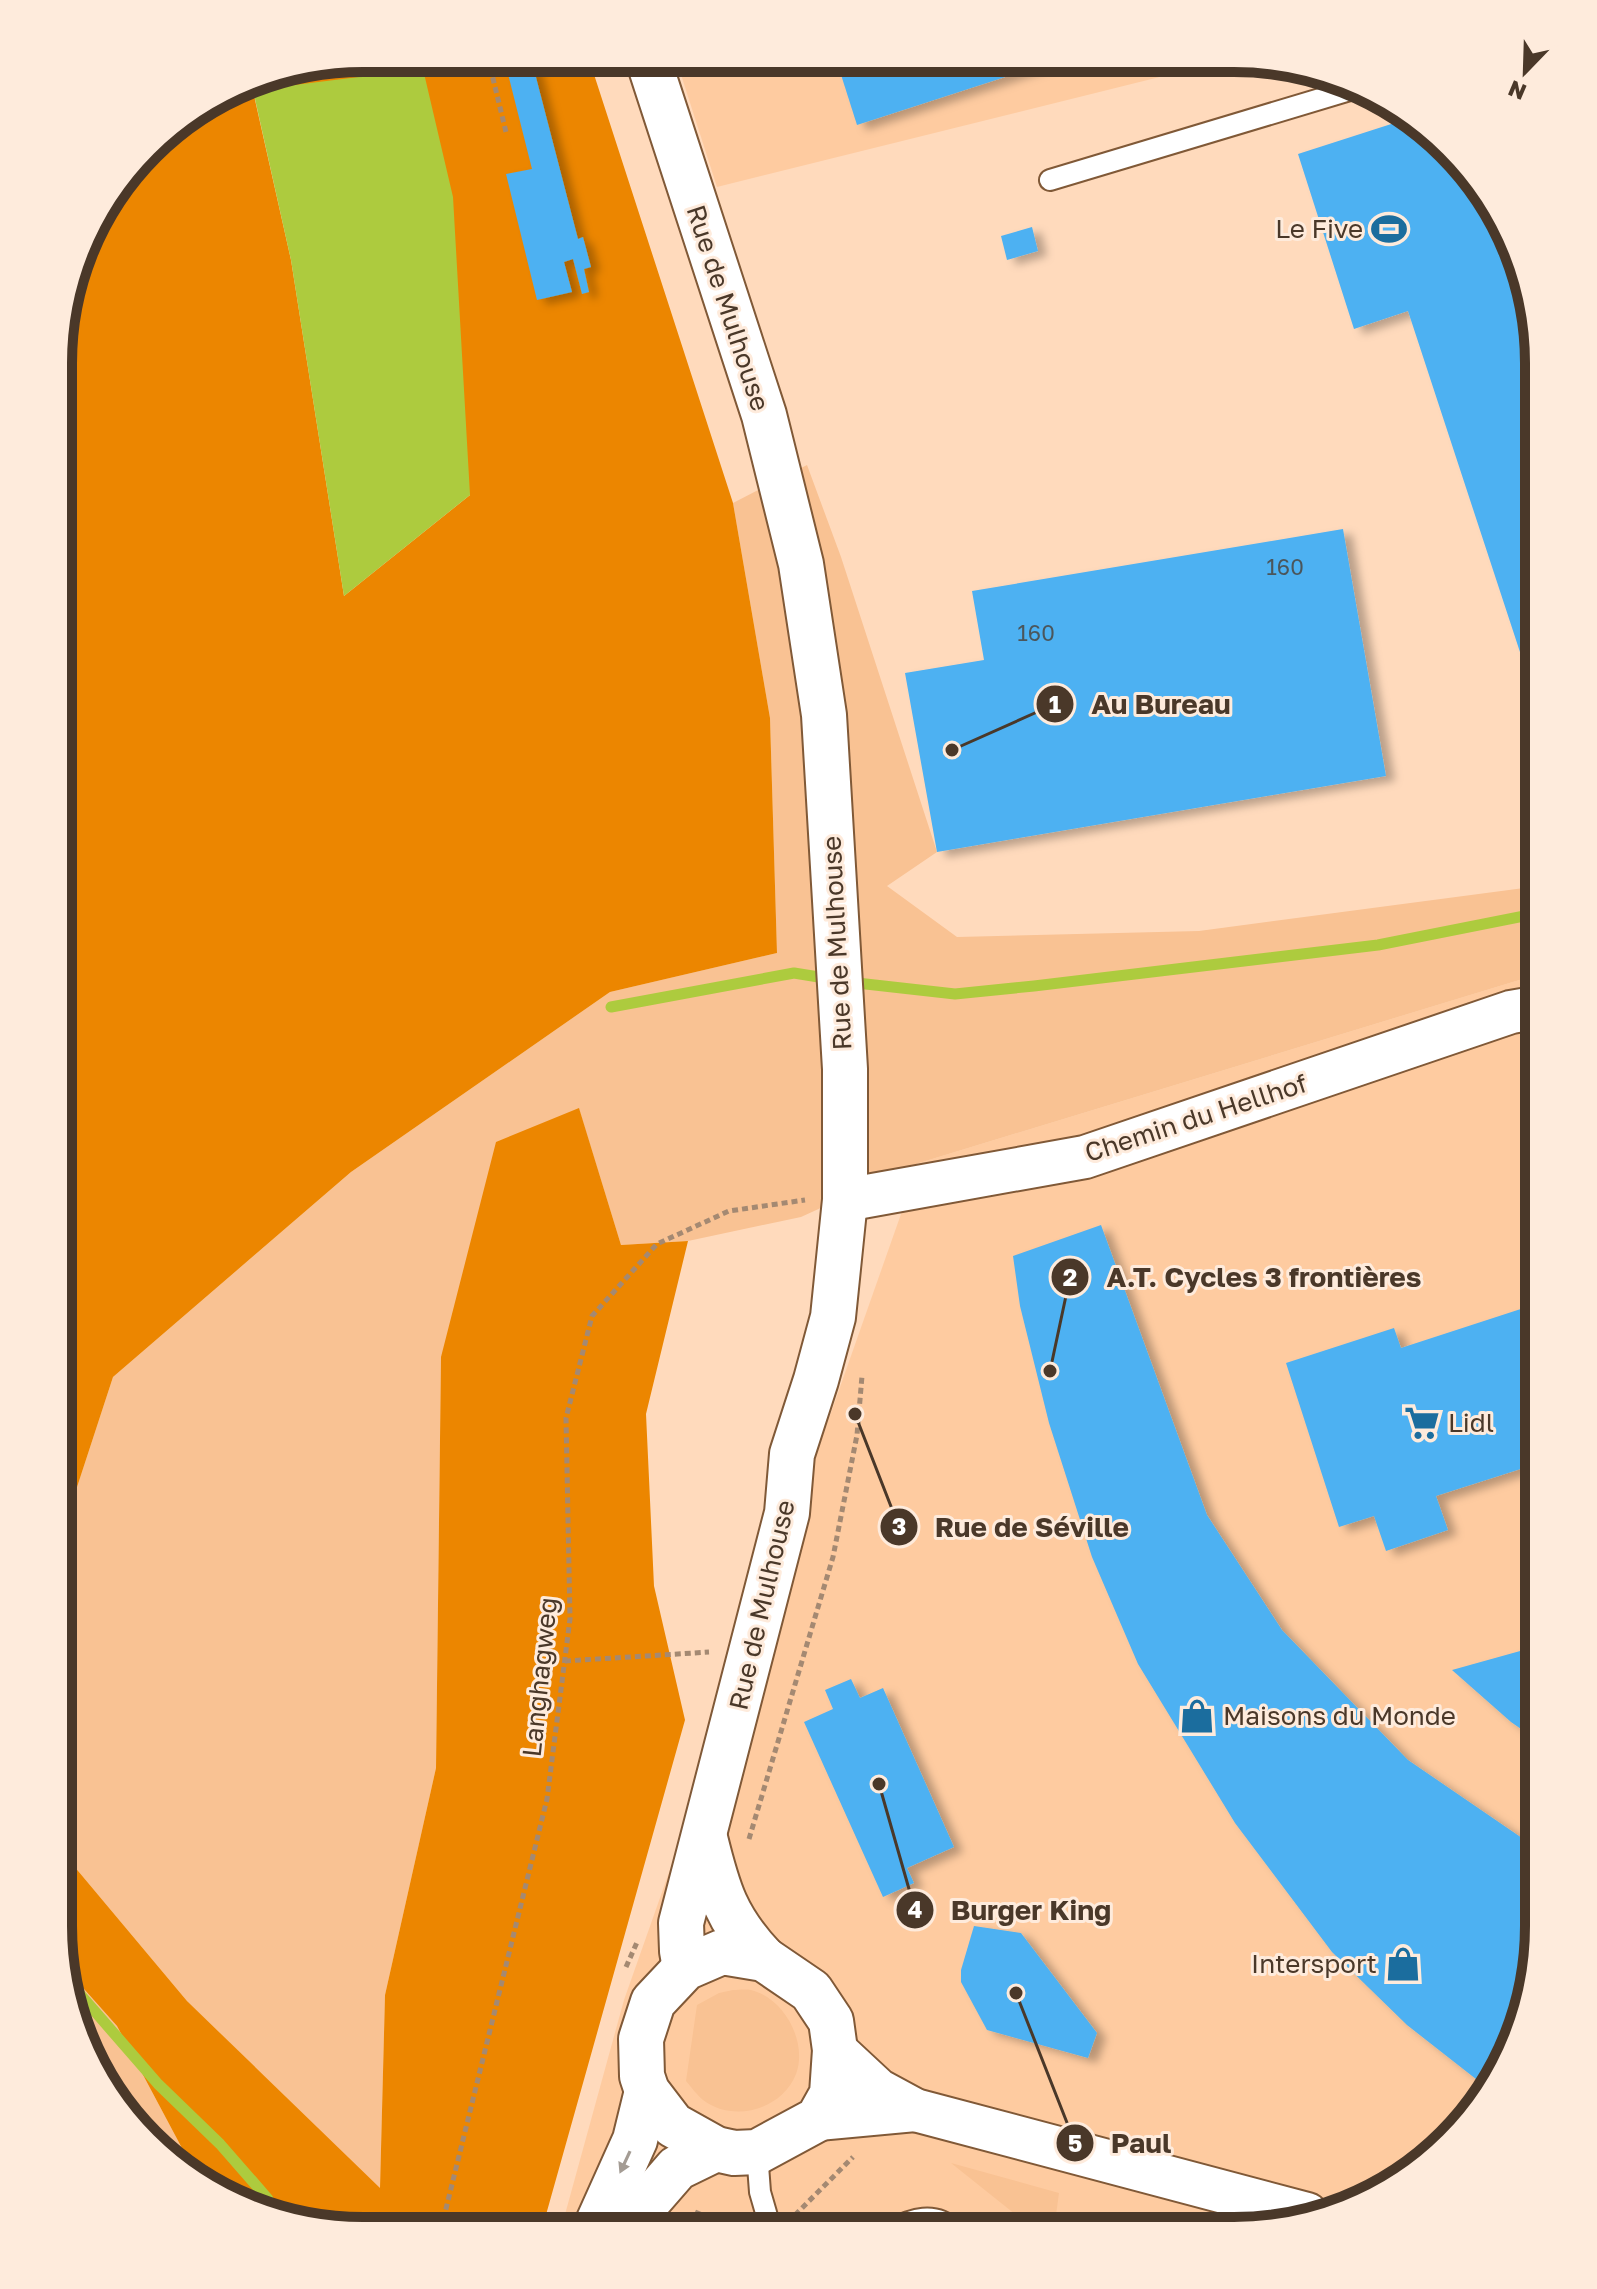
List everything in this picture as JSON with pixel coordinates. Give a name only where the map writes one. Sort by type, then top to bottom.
[{"type":"main road","name":"Rue de Mulhouse","points":[[652,72],[764,415],[801,564],[824,715],[842,1021],[845,1200],[833,1317],[792,1454],[787,1513],[681,1923],[685,1968]]},
{"type":"main road","name":"Rue de Mulhouse","points":[[704,1835],[717,1890],[742,1936],[764,1959]]},
{"type":"main road","points":[[634,2217],[677,2168],[737,2151],[818,2119],[832,2094],[835,2050],[831,2021],[811,1991],[764,1959],[722,1952],[685,1968],[653,2002],[641,2039],[642,2076],[647,2091],[673,2125],[737,2151]]},
{"type":"main road","points":[[600,2217],[635,2140],[647,2091]]},
{"type":"street","name":"Chemin du Hellhof","points":[[845,1200],[1085,1157],[1525,1010]]},
{"type":"street","points":[[835,2050],[878,2090],[915,2110],[1294,2210]]},
{"type":"street","points":[[818,2119],[915,2110]]},
{"type":"lane","points":[[1050,180],[1342,92]]},
{"type":"lane","points":[[737,2151],[760,2192],[767,2217]]},
{"type":"path","points":[[491,72],[506,132]]},
{"type":"path","name":"Langhagweg","points":[[444,2217],[547,1799],[570,1619],[566,1418],[592,1316],[657,1244],[729,1211],[814,1198],[845,1200]]},
{"type":"path","points":[[748,1844],[833,1557],[857,1435],[863,1374]]},
{"type":"path","points":[[565,1661],[712,1652]]},
{"type":"path","points":[[794,2217],[857,2153]]},
{"type":"path","points":[[682,2217],[695,2212],[706,2217]]},
{"type":"shaded area","points":[[399,72],[424,72],[453,197],[470,495],[344,596],[291,260],[254,93],[265,88]]},
{"type":"shaded area","points":[[593,72],[733,503],[770,718],[777,953],[610,992],[351,1172],[113,1377],[72,1502],[72,363],[74,325],[87,269],[121,201],[157,157],[201,121],[253,93],[291,260],[344,596],[470,495],[254,93],[325,74]]},
{"type":"shaded area","points":[[680,72],[1180,72],[717,187]]},
{"type":"shaded area","points":[[807,465],[841,557],[937,852],[887,886],[957,937],[1199,931],[1525,888],[1525,978],[919,1163],[801,1217],[688,1241],[621,1245],[579,1109],[441,1357],[436,1768],[385,1995],[380,2189],[187,2001],[72,1864],[72,1502],[113,1377],[351,1172],[610,992],[777,953],[770,718],[733,503]]},
{"type":"shaded area","points":[[1525,978],[1523,1964],[1503,2038],[1486,2072],[1465,2103],[1440,2132],[1411,2157],[1380,2178],[1346,2195],[1272,2215],[1234,2217],[564,2217],[624,2000],[919,1163]]},
{"type":"shaded area","points":[[579,1108],[621,1245],[688,1241],[646,1414],[654,1586],[685,1720],[545,2217],[325,2215],[251,2195],[217,2178],[187,2158],[117,2026],[78,1982],[72,1926],[72,1864],[187,2001],[380,2188],[385,1995],[436,1768],[441,1357],[496,1142]]},
{"type":"shaded area","points":[[78,1982],[117,2026],[187,2158],[144,2118],[111,2072],[87,2020]]},
{"type":"shaded area","points":[[751,1990],[774,2002],[790,2023],[799,2048],[796,2074],[780,2096],[756,2109],[742,2111],[715,2107],[701,2098],[686,2081],[697,2005],[719,1993]]},
{"type":"shaded area","points":[[951,2163],[1059,2193],[1056,2217],[1019,2217]]},
{"type":"building","points":[[508,72],[535,72],[578,239],[583,237],[591,267],[584,269],[589,292],[582,294],[573,259],[564,262],[572,292],[537,300],[506,174],[532,169]]},
{"type":"building","points":[[840,72],[1020,72],[857,125]]},
{"type":"building","points":[[1397,122],[1426,144],[1453,171],[1486,217],[1503,251],[1523,325],[1525,667],[1408,311],[1354,329],[1298,154]]},
{"type":"building","points":[[1032,227],[1038,251],[1007,260],[1001,236]]},
{"type":"building","points":[[1343,529],[1386,776],[937,852],[905,673],[984,660],[972,591]]},
{"type":"building","points":[[1101,1225],[1207,1515],[1282,1630],[1408,1760],[1525,1840],[1523,1964],[1510,2020],[1480,2082],[1407,2025],[1332,1952],[1235,1823],[1138,1664],[1092,1557],[1049,1423],[1020,1306],[1013,1256]]},
{"type":"building","name":"Lidl","points":[[1525,1308],[1525,1467],[1436,1496],[1448,1530],[1386,1551],[1374,1516],[1339,1527],[1286,1363],[1394,1328],[1401,1348]]},
{"type":"building","points":[[1525,1650],[1525,1732],[1511,1722],[1452,1670]]},
{"type":"building","points":[[851,1679],[860,1698],[883,1688],[954,1847],[907,1868],[914,1883],[883,1897],[804,1722],[833,1709],[825,1690]]},
{"type":"building","points":[[974,1926],[1021,1933],[1097,2033],[1088,2058],[987,2030],[961,1982],[961,1970]]},
{"type":"waterway","points":[[848,982],[955,994],[1378,945],[1525,916]]},
{"type":"waterway","points":[[611,1007],[794,973],[831,979]]},
{"type":"waterway","points":[[80,1995],[158,2084],[220,2144],[268,2202]]},
{"type":"place","name":"Le Five","points":[[1389,229]]},
{"type":"place","name":"Au Bureau","points":[[952,750]]},
{"type":"place","name":"A.T. Cycles 3 frontières","points":[[1050,1371]]},
{"type":"place","name":"Rue de Séville","points":[[855,1414]]},
{"type":"place","name":"Lidl","points":[[1422,1423]]},
{"type":"place","name":"Maisons du Monde","points":[[1197,1716]]},
{"type":"place","name":"Burger King","points":[[879,1784]]},
{"type":"place","name":"Intersport","points":[[1403,1964]]},
{"type":"place","name":"Paul","points":[[1016,1993]]}]
